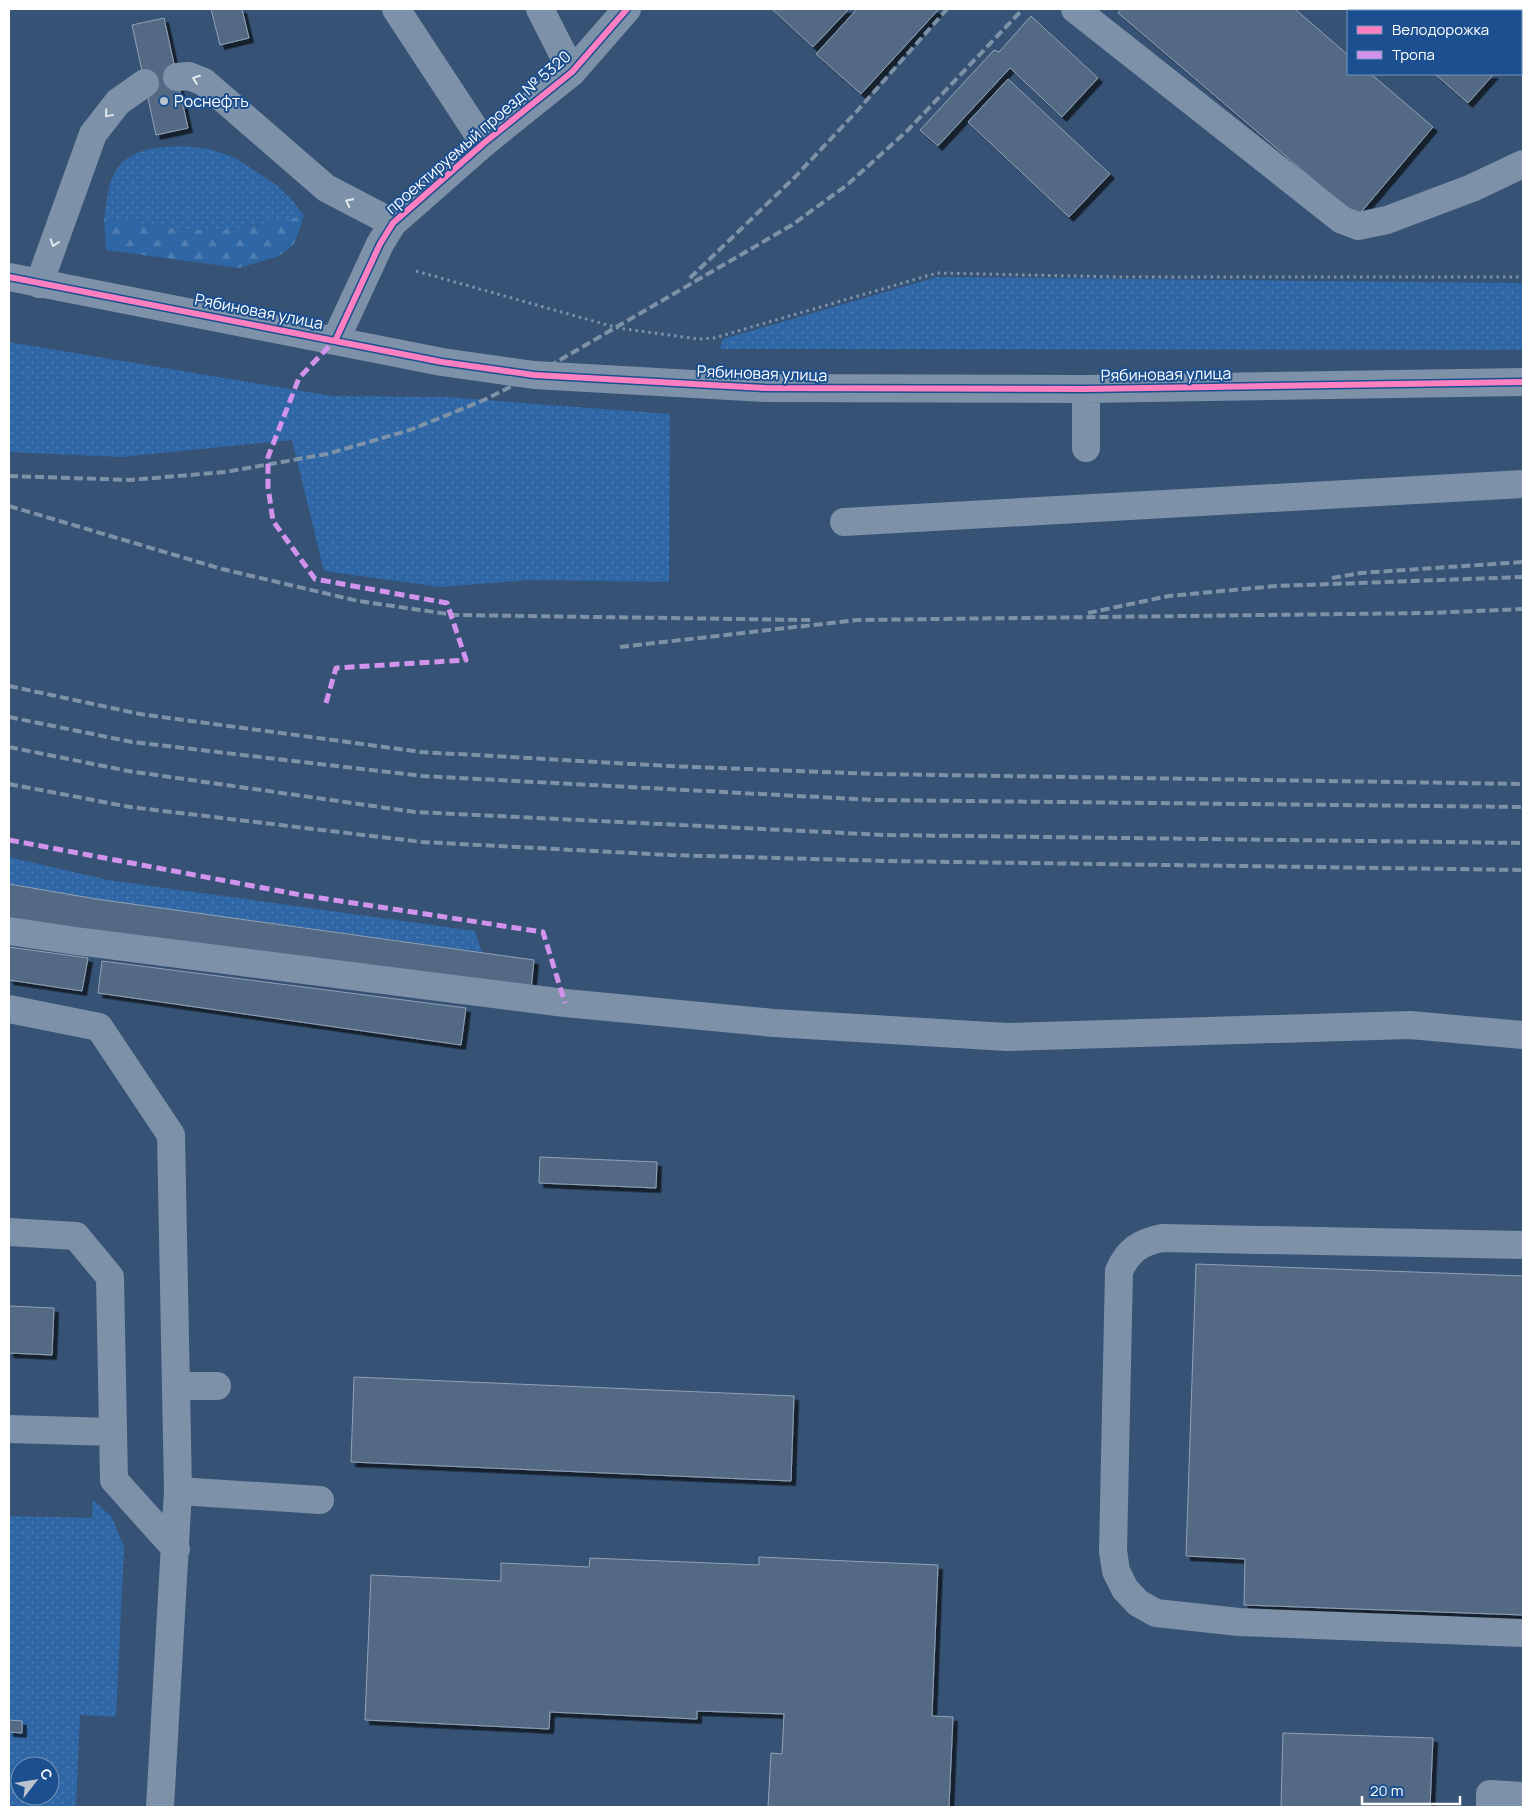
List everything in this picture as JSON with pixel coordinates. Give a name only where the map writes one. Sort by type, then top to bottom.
[{"type":"street","points":[[396,9],[484,143]]},
{"type":"street","points":[[540,9],[572,72]]},
{"type":"street","name":"проектируемый проезд № 5320","points":[[336,339],[380,244],[393,223],[484,143],[572,72],[627,9]]},
{"type":"street","points":[[1075,9],[1342,220],[1358,226],[1387,220],[1472,188],[1523,164]]},
{"type":"street","points":[[177,77],[189,76],[204,82],[326,188],[393,223]]},
{"type":"street","points":[[39,284],[93,134],[118,102],[145,84]]},
{"type":"street","name":"Рябиновая улица","points":[[9,277],[336,339],[442,362],[534,375],[765,388],[1086,389],[1523,382]]},
{"type":"street","points":[[1086,389],[1086,448]]},
{"type":"street","points":[[844,522],[1523,484]]},
{"type":"street","points":[[9,931],[565,1003],[774,1023],[1007,1037],[1410,1025],[1523,1035]]},
{"type":"street","points":[[9,1009],[99,1027],[171,1135],[178,1491],[160,1807]]},
{"type":"street","points":[[9,1232],[76,1236],[110,1278],[114,1480],[176,1549]]},
{"type":"street","points":[[1523,1245],[1162,1238],[1148,1240],[1135,1248],[1125,1258],[1119,1272],[1113,1551],[1116,1571],[1124,1589],[1138,1603],[1156,1613],[1239,1622],[1523,1633]]},
{"type":"street","points":[[177,1386],[217,1386]]},
{"type":"street","points":[[9,1429],[112,1432]]},
{"type":"street","points":[[178,1491],[320,1500]]},
{"type":"street","points":[[1490,1807],[1490,1794],[1523,1796]]},
{"type":"path","points":[[416,271],[618,328],[698,338],[714,338],[937,273],[1118,277],[1523,277]]},
{"type":"green space","points":[[183,146],[209,149],[234,157],[278,186],[293,201],[304,216],[247,227],[212,230],[171,228],[104,218],[111,181],[119,167],[126,160],[134,154],[143,151]]},
{"type":"green space","points":[[304,216],[294,244],[279,256],[239,268],[106,250],[104,218],[171,228],[212,230],[247,227]]},
{"type":"green space","points":[[937,277],[1523,283],[1523,350],[720,349],[723,339]]},
{"type":"green space","points":[[9,342],[332,396],[446,397],[670,414],[669,582],[529,580],[440,587],[324,571],[292,440],[122,457],[9,452]]},
{"type":"green space","points":[[9,857],[108,880],[475,931],[482,952],[96,899],[9,884]]},
{"type":"green space","points":[[93,1500],[112,1517],[124,1547],[116,1717],[80,1715],[76,1807],[9,1807],[9,1516],[92,1518]]},
{"type":"building","points":[[211,9],[242,9],[249,38],[220,45]]},
{"type":"building","points":[[772,9],[849,9],[813,47]]},
{"type":"building","points":[[857,9],[939,9],[861,94],[816,54]]},
{"type":"building","points":[[1121,9],[1295,9],[1347,54],[1347,75],[1372,75],[1433,127],[1357,217],[1118,13]]},
{"type":"building","points":[[1361,9],[1523,9],[1523,39],[1522,40],[1522,10]]},
{"type":"building","points":[[1031,16],[1098,78],[1062,117],[1010,68],[938,146],[920,130],[994,50],[999,52]]},
{"type":"building","points":[[164,18],[188,128],[156,135],[132,25]]},
{"type":"building","points":[[1436,75],[1493,75],[1468,103]]},
{"type":"building","points":[[1008,79],[1110,174],[1069,217],[968,122]]},
{"type":"building","points":[[9,884],[96,899],[534,960],[531,990],[9,920]]},
{"type":"building","points":[[9,947],[88,958],[82,991],[9,980]]},
{"type":"building","points":[[102,961],[466,1008],[461,1045],[98,993]]},
{"type":"building","points":[[540,1157],[657,1162],[656,1188],[539,1183]]},
{"type":"building","points":[[1196,1264],[1523,1276],[1523,1615],[1244,1605],[1245,1559],[1186,1556]]},
{"type":"building","points":[[9,1306],[54,1308],[52,1355],[9,1353]]},
{"type":"building","points":[[354,1377],[794,1396],[791,1481],[351,1462]]},
{"type":"building","points":[[759,1557],[938,1565],[932,1716],[953,1717],[949,1807],[768,1807],[771,1753],[782,1754],[784,1714],[697,1711],[697,1719],[550,1712],[549,1729],[365,1720],[371,1575],[501,1581],[501,1563],[589,1567],[590,1558],[759,1565]]},
{"type":"building","points":[[9,1720],[22,1721],[22,1733],[9,1732]]},
{"type":"building","points":[[1283,1733],[1433,1738],[1430,1807],[1281,1807]]},
{"type":"railway","points":[[690,278],[795,177],[858,110],[947,9]]},
{"type":"railway","points":[[9,476],[130,480],[225,472],[327,454],[410,430],[484,400],[534,375],[792,225],[847,185],[907,131],[1023,9]]},
{"type":"railway","points":[[9,506],[222,569],[358,601],[455,615],[810,620]]},
{"type":"railway","points":[[1332,578],[1361,573],[1523,562]]},
{"type":"railway","points":[[1088,613],[1169,596],[1276,586],[1523,577]]},
{"type":"railway","points":[[620,647],[857,620],[1429,613],[1523,609]]},
{"type":"railway","points":[[9,686],[140,714],[421,752],[669,766],[874,774],[1523,784]]},
{"type":"railway","points":[[9,717],[132,742],[422,776],[874,800],[1523,807]]},
{"type":"railway","points":[[9,747],[128,771],[415,812],[885,835],[1523,843]]},
{"type":"railway","points":[[9,784],[130,807],[422,842],[670,855],[886,861],[1523,870]]},
{"type":"marked path","points":[[326,703],[336,668],[466,660],[447,603],[315,579],[273,521],[268,487],[268,457],[299,378],[335,340]]},
{"type":"marked path","points":[[9,840],[301,895],[543,932],[565,1003]]},
{"type":"cycle path","points":[[336,339],[380,244],[393,223],[484,143],[572,72],[627,9]]},
{"type":"cycle path","points":[[9,277],[442,362],[534,375],[765,388],[1086,389],[1523,382]]},
{"type":"place","name":"Роснефть","points":[[164,101]]}]
